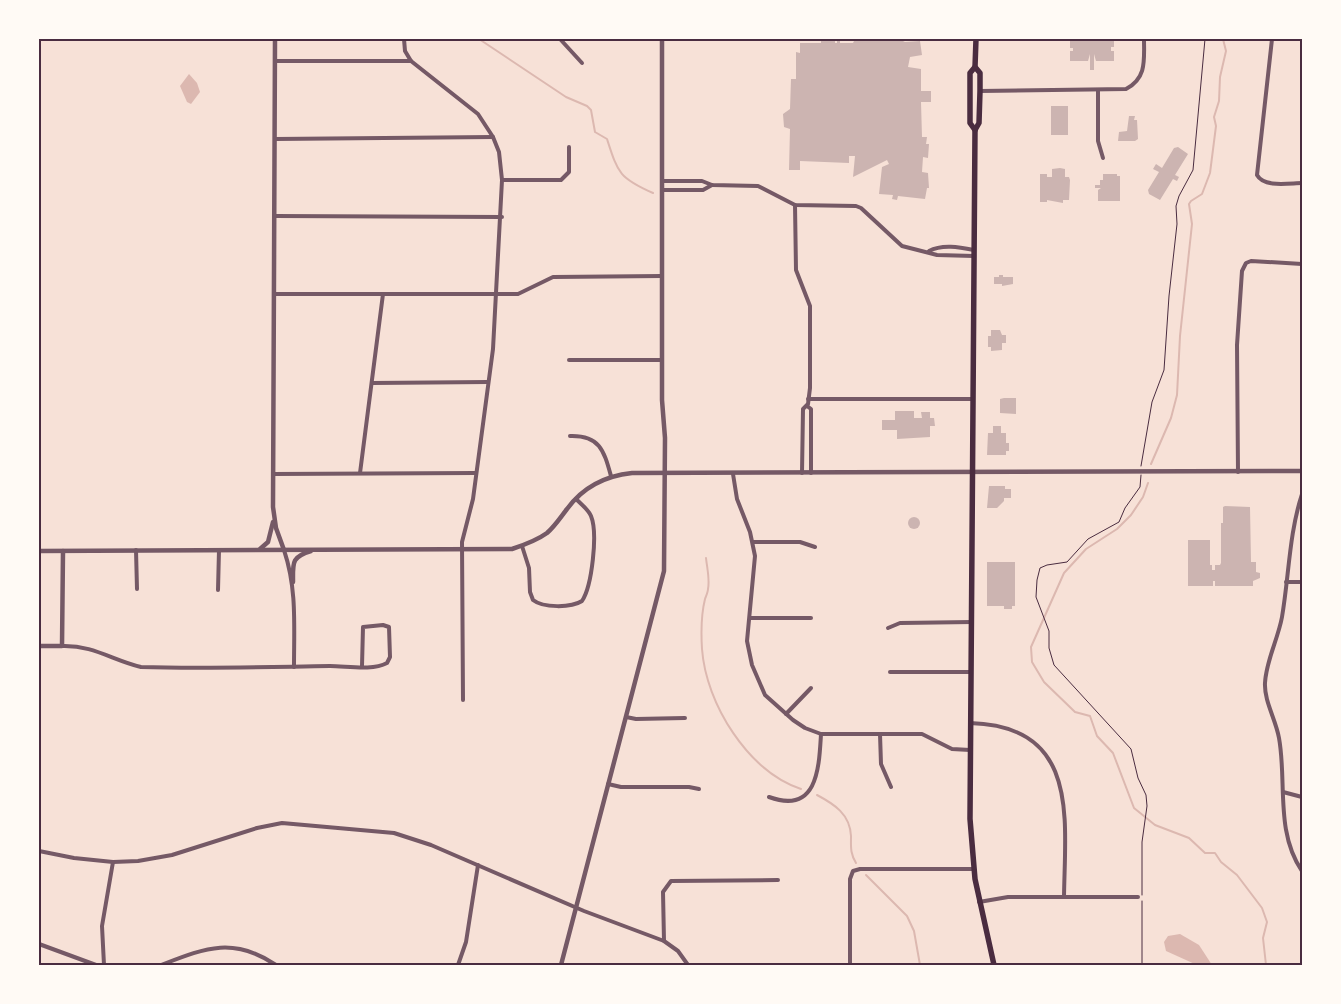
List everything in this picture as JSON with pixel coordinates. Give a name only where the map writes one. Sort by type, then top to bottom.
[{"type":"main road","points":[[975,130],[970,123],[970,73],[975,66],[976,39]]},
{"type":"main road","points":[[975,66],[980,73],[980,90],[979,123],[975,130],[970,833],[973,869],[994,965]]},
{"type":"street","points":[[258,550],[263,548],[268,542],[274,518],[275,39]]},
{"type":"street","points":[[404,39],[406,51],[411,62],[478,114],[493,137],[501,162],[502,217],[497,294],[488,382],[473,499],[463,532],[463,700]]},
{"type":"street","points":[[560,39],[582,64]]},
{"type":"street","points":[[561,965],[664,571],[662,39]]},
{"type":"street","points":[[980,90],[1098,91],[1126,89],[1138,81],[1144,67],[1144,39]]},
{"type":"street","points":[[1272,39],[1257,168],[1258,177],[1270,183],[1302,183]]},
{"type":"street","points":[[275,61],[411,62]]},
{"type":"street","points":[[1098,91],[1098,141],[1103,158]]},
{"type":"street","points":[[275,139],[493,137]]},
{"type":"street","points":[[502,180],[561,180],[569,172],[569,147]]},
{"type":"street","points":[[662,181],[702,181],[712,185],[762,187],[795,205],[856,206],[902,246],[928,251],[937,255],[974,253]]},
{"type":"street","points":[[662,190],[702,190],[712,185]]},
{"type":"street","points":[[795,205],[796,270],[810,306],[808,399],[807,406],[803,409],[802,473]]},
{"type":"street","points":[[275,216],[502,217]]},
{"type":"street","points":[[928,251],[936,248],[961,247],[974,253]]},
{"type":"street","points":[[1238,473],[1237,346],[1242,271],[1246,263],[1251,261],[1302,264]]},
{"type":"street","points":[[274,294],[497,294],[524,292],[553,277],[562,276],[662,276]]},
{"type":"street","points":[[360,473],[383,294]]},
{"type":"street","points":[[569,360],[662,360]]},
{"type":"street","points":[[372,383],[488,382]]},
{"type":"street","points":[[808,399],[973,399]]},
{"type":"street","points":[[807,406],[811,409],[811,473]]},
{"type":"street","points":[[570,436],[580,436],[596,442],[605,454],[611,476]]},
{"type":"street","points":[[39,551],[500,550],[522,546],[538,538],[553,527],[576,498],[594,484],[611,476],[632,473],[973,474],[1302,471]]},
{"type":"street","points":[[273,474],[475,473]]},
{"type":"street","points":[[733,474],[736,499],[753,542],[755,567],[747,641],[755,676],[766,695],[786,714],[805,728],[821,734],[922,734],[952,749],[970,750]]},
{"type":"street","points":[[1302,494],[1291,545],[1280,627],[1266,673],[1265,685],[1279,738],[1287,831],[1302,871]]},
{"type":"street","points":[[522,546],[529,568],[533,600],[543,604],[574,604],[582,601],[590,576],[593,529],[591,515],[576,498]]},
{"type":"street","points":[[274,518],[293,582]]},
{"type":"street","points":[[753,542],[800,542],[815,547]]},
{"type":"street","points":[[136,550],[137,589]]},
{"type":"street","points":[[218,590],[219,550]]},
{"type":"street","points":[[294,667],[294,560],[301,554],[314,550]]},
{"type":"street","points":[[62,646],[63,551]]},
{"type":"street","points":[[1286,582],[1302,582]]},
{"type":"street","points":[[750,618],[811,618]]},
{"type":"street","points":[[888,628],[900,623],[972,622]]},
{"type":"street","points":[[39,646],[94,649],[121,661],[141,666],[294,667],[380,666],[389,661],[389,627],[383,625],[363,627],[362,666]]},
{"type":"street","points":[[890,672],[970,672]]},
{"type":"street","points":[[786,714],[811,688]]},
{"type":"street","points":[[626,717],[636,719],[685,718]]},
{"type":"street","points":[[970,723],[988,724],[1015,731],[1033,743],[1054,767],[1062,788],[1065,806],[1064,897]]},
{"type":"street","points":[[769,797],[779,801],[793,800],[806,794],[812,788],[819,767],[821,734]]},
{"type":"street","points":[[880,734],[881,764],[891,787]]},
{"type":"street","points":[[608,784],[620,787],[689,787],[699,789]]},
{"type":"street","points":[[1283,792],[1302,796]]},
{"type":"street","points":[[39,851],[74,858],[112,862],[154,859],[257,828],[298,823],[394,833],[431,845],[576,908],[664,941],[678,951],[688,965]]},
{"type":"street","points":[[104,965],[103,917],[112,862]]},
{"type":"street","points":[[458,965],[466,942],[478,865]]},
{"type":"street","points":[[850,965],[850,879],[853,871],[864,868],[973,869]]},
{"type":"street","points":[[664,941],[663,892],[671,881],[778,880]]},
{"type":"street","points":[[979,902],[1008,897],[1138,897]]},
{"type":"street","points":[[39,944],[96,965]]},
{"type":"street","points":[[161,965],[200,950],[222,947],[250,950],[276,965]]},
{"type":"path","points":[[1141,467],[1152,402],[1164,370],[1169,296],[1177,224],[1176,206],[1179,196],[1193,170],[1205,39]]},
{"type":"path","points":[[1141,478],[1140,487],[1125,508],[1119,522],[1088,539],[1067,562],[1047,564],[1040,568],[1036,580],[1037,602],[1047,628],[1050,651],[1057,670],[1071,681],[1131,749],[1138,778],[1146,795],[1147,806],[1144,828]]},
{"type":"shaded area","points":[[189,74],[197,83],[200,92],[191,104],[187,102],[180,86]]},
{"type":"shaded area","points":[[1180,934],[1199,945],[1212,965],[1197,965],[1166,951],[1164,942],[1168,936]]},
{"type":"building","points":[[821,39],[835,39],[835,43],[837,43],[837,39],[840,39],[840,43],[853,43],[855,39],[920,41],[922,55],[910,57],[908,67],[921,69],[921,91],[931,91],[931,102],[921,102],[922,137],[927,137],[926,144],[929,144],[928,158],[923,157],[922,172],[928,173],[929,188],[927,188],[925,199],[898,196],[897,200],[892,199],[893,195],[879,194],[882,167],[889,164],[887,160],[853,177],[855,156],[849,156],[849,163],[800,161],[800,170],[789,170],[790,129],[784,127],[783,114],[790,109],[791,79],[796,79],[796,52],[800,53],[800,43],[821,43]]},
{"type":"building","points":[[1070,39],[1114,39],[1114,47],[1111,47],[1111,51],[1114,51],[1114,61],[1096,61],[1094,54],[1094,70],[1090,70],[1090,54],[1088,61],[1070,61],[1070,51],[1073,51],[1073,48],[1070,48]]},
{"type":"building","points":[[1051,106],[1068,106],[1068,135],[1051,135]]},
{"type":"building","points":[[1129,116],[1135,116],[1134,120],[1137,120],[1138,139],[1135,141],[1118,141],[1119,132],[1127,131]]},
{"type":"building","points":[[1178,147],[1188,154],[1175,175],[1179,177],[1177,181],[1173,179],[1160,200],[1149,194],[1148,190],[1159,172],[1153,169],[1156,164],[1162,168],[1174,148]]},
{"type":"building","points":[[1052,169],[1065,169],[1065,177],[1069,177],[1070,180],[1069,200],[1063,200],[1063,203],[1047,200],[1047,202],[1040,202],[1040,174],[1047,174],[1047,177],[1052,177]]},
{"type":"building","points":[[1103,174],[1117,174],[1117,176],[1120,176],[1120,201],[1098,201],[1098,190],[1101,188],[1095,188],[1095,185],[1100,185],[1100,180],[1103,180]]},
{"type":"building","points":[[999,275],[1013,277],[1013,284],[1002,286],[1002,284],[994,284],[994,277],[999,277]]},
{"type":"building","points":[[991,330],[1000,330],[1002,335],[1006,335],[1006,343],[1002,343],[1002,350],[991,351],[991,347],[988,347],[988,336],[991,336]]},
{"type":"building","points":[[1016,398],[1016,414],[1000,413],[1000,399]]},
{"type":"building","points":[[895,411],[914,411],[914,418],[922,418],[921,412],[930,412],[930,418],[934,418],[935,426],[930,426],[930,437],[897,439],[897,430],[882,430],[882,420],[895,420]]},
{"type":"building","points":[[993,426],[1001,426],[1001,433],[1006,433],[1006,443],[1009,443],[1009,451],[1006,451],[1006,455],[987,455],[988,433],[993,433]]},
{"type":"building","points":[[989,486],[1005,486],[1005,489],[1011,489],[1011,498],[1004,498],[1004,501],[997,508],[987,508]]},
{"type":"building","points":[[1223,507],[1250,507],[1251,562],[1256,562],[1256,572],[1260,573],[1260,578],[1253,581],[1253,586],[1215,586],[1215,581],[1213,581],[1213,586],[1188,586],[1188,540],[1210,540],[1210,565],[1212,565],[1212,570],[1215,570],[1215,565],[1220,565],[1221,563],[1221,523],[1223,523]]},
{"type":"building","points":[[912,517],[916,517],[920,523],[916,529],[912,529],[908,525],[908,521]]},
{"type":"building","points":[[987,562],[1015,562],[1015,606],[1012,606],[1012,609],[1004,609],[1004,606],[987,606]]},
{"type":"waterway","points":[[479,39],[566,97],[587,106],[591,110],[595,132],[607,139],[614,160],[621,173],[633,183],[653,193]]},
{"type":"waterway","points":[[1151,464],[1171,418],[1177,395],[1180,336],[1192,224],[1189,204],[1202,194],[1210,173],[1216,126],[1214,117],[1219,101],[1220,77],[1226,51],[1223,39]]},
{"type":"waterway","points":[[1148,483],[1143,497],[1131,515],[1117,529],[1086,549],[1064,573],[1031,647],[1032,662],[1044,682],[1075,712],[1090,716],[1097,736],[1113,753],[1134,808],[1155,825],[1189,838],[1205,853],[1215,853],[1221,862],[1237,875],[1262,908],[1267,922],[1263,938],[1266,965]]},
{"type":"waterway","points":[[706,558],[709,585],[703,611],[702,649],[705,670],[712,692],[721,713],[747,751],[782,780],[801,789]]},
{"type":"waterway","points":[[817,795],[835,806],[848,822],[852,853],[856,863]]},
{"type":"waterway","points":[[866,875],[907,916],[914,931],[920,965]]}]
